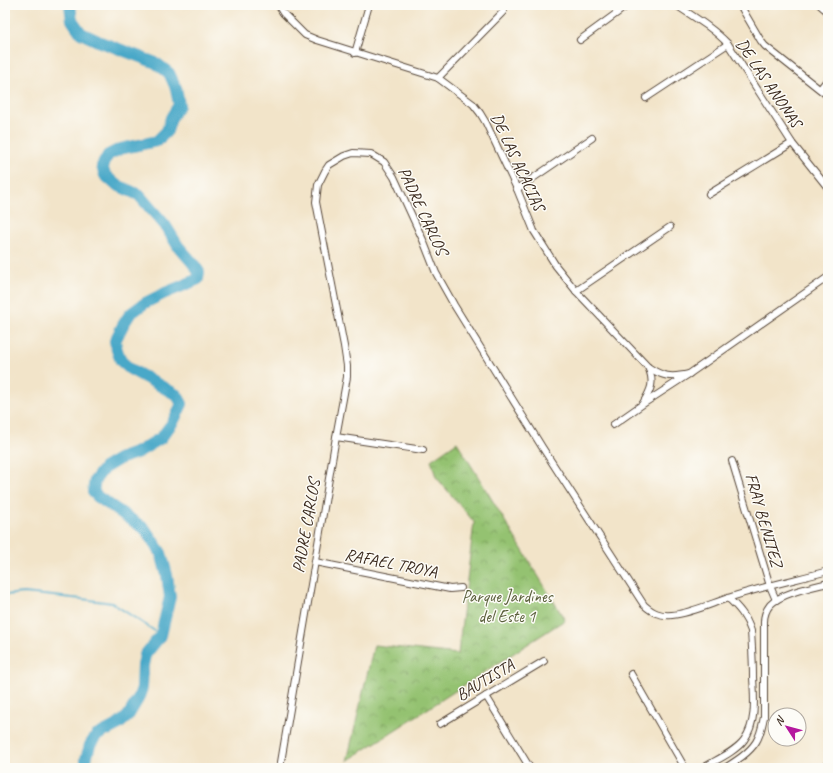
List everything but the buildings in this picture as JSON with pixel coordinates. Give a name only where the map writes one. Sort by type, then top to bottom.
[{"type":"street","name":"DE LAS ACACIAS","points":[[278,5],[283,13],[305,35],[354,53],[438,78],[473,104],[486,124],[517,189],[534,231],[556,266],[576,291],[648,368]]},
{"type":"street","points":[[354,53],[369,5]]},
{"type":"street","points":[[580,40],[628,5]]},
{"type":"street","name":"DE LAS ANONAS","points":[[676,5],[707,26],[728,44],[792,143],[828,188]]},
{"type":"street","points":[[740,5],[765,46],[828,96]]},
{"type":"street","points":[[820,5],[828,12]]},
{"type":"street","points":[[438,78],[503,12]]},
{"type":"street","points":[[646,98],[728,44]]},
{"type":"street","points":[[820,89],[828,79]]},
{"type":"street","points":[[517,189],[592,138]]},
{"type":"street","points":[[709,194],[792,143]]},
{"type":"street","name":"PADRE CARLOS","points":[[280,768],[314,562],[347,377],[347,366],[316,202],[318,185],[324,171],[329,165],[344,156],[353,153],[371,154],[384,162],[394,177],[436,272],[454,305],[542,447],[644,605],[651,611],[659,614],[671,615],[682,613],[728,598],[828,571]]},
{"type":"street","points":[[576,291],[670,227]]},
{"type":"street","points":[[613,425],[828,277]]},
{"type":"street","points":[[648,368],[666,376],[677,377],[689,374]]},
{"type":"street","points":[[643,404],[650,392],[651,386],[651,374],[648,368]]},
{"type":"street","points":[[336,437],[423,450]]},
{"type":"street","name":"FRAY BENITEZ","points":[[732,461],[770,586],[776,600]]},
{"type":"street","name":"RAFAEL TROYA","points":[[314,562],[450,589],[462,588]]},
{"type":"street","points":[[725,768],[741,758],[750,749],[756,742],[761,730],[764,717],[764,615],[768,608],[776,600],[783,596],[828,583]]},
{"type":"street","points":[[703,768],[737,748],[744,741],[752,722],[754,707],[751,631],[747,620],[728,598]]},
{"type":"street","points":[[752,645],[764,644]]},
{"type":"street","name":"BAUTISTA","points":[[440,724],[544,661]]},
{"type":"street","points":[[630,674],[685,768]]},
{"type":"street","points":[[486,696],[530,768]]},
{"type":"street","points":[[825,768],[828,762]]},
{"type":"green space","name":"Parque Jardines del Este 1","points":[[457,442],[565,620],[347,761],[374,645],[458,654],[474,522],[436,477],[431,460]]},
{"type":"waterway","points":[[70,5],[72,20],[81,33],[156,63],[169,73],[176,88],[179,105],[171,118],[167,131],[157,141],[120,149],[108,155],[102,166],[105,175],[115,184],[139,195],[165,225],[178,246],[199,272],[198,279],[145,303],[130,314],[115,341],[121,361],[130,369],[177,395],[182,404],[173,422],[161,438],[138,452],[119,459],[104,468],[95,480],[93,492],[145,529],[161,553],[167,575],[170,597],[161,635],[145,655],[142,688],[138,699],[128,716],[119,724],[96,736],[90,745],[86,759],[87,768]]},
{"type":"waterway","points":[[5,595],[24,593],[112,603],[161,635]]}]
